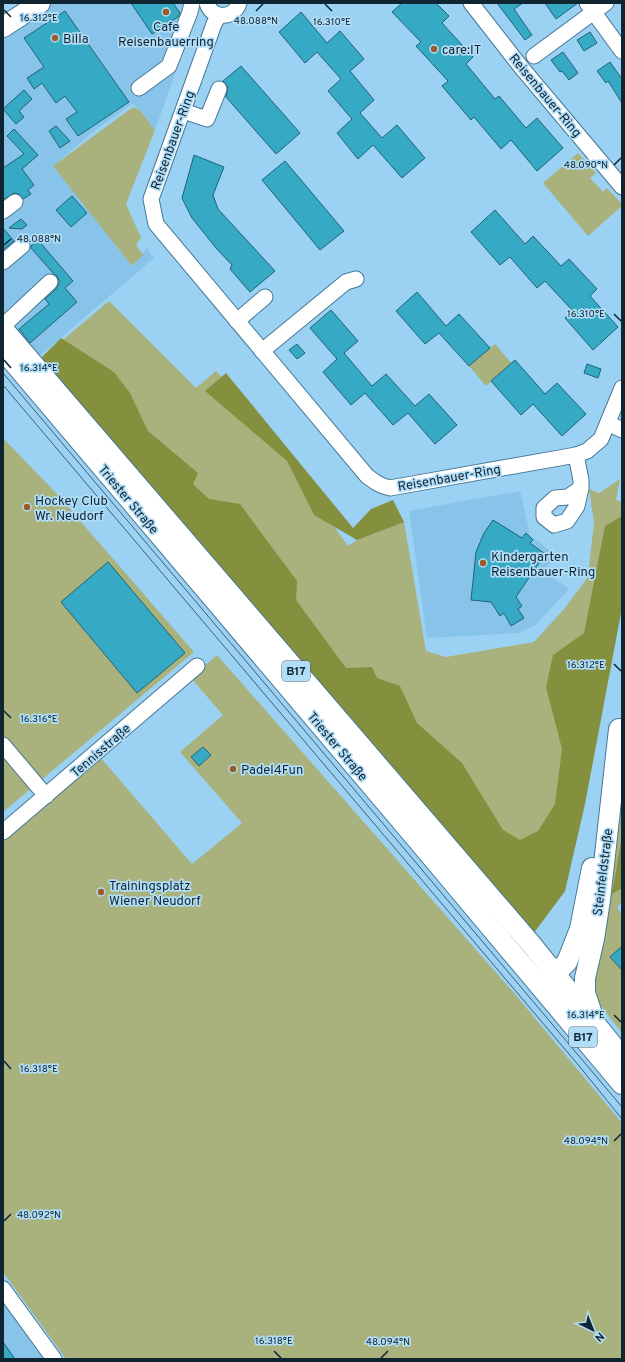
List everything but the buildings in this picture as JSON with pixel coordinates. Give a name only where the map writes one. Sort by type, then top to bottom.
[{"type":"main road","points":[[3,28],[40,3]]},
{"type":"main road","name":"B17","points":[[3,327],[57,403]]},
{"type":"main road","name":"B17","points":[[3,350],[57,403]]},
{"type":"main road","name":"Triester Straße","points":[[57,403],[530,944],[551,984],[596,1023],[622,1057]]},
{"type":"main road","name":"Triester Straße","points":[[57,403],[551,984],[622,1084]]},
{"type":"main road","name":"Steinfeldstraße","points":[[551,984],[567,962],[580,929],[620,721]]},
{"type":"main road","name":"Steinfeldstraße","points":[[551,984],[577,974],[588,961],[594,939],[600,900],[620,721]]},
{"type":"main road","points":[[530,944],[549,949],[560,948],[574,942]]},
{"type":"main road","points":[[588,961],[585,978],[585,993],[596,1023]]},
{"type":"street","points":[[138,88],[169,66],[190,12],[192,3]]},
{"type":"street","points":[[207,3],[213,12],[218,15],[225,16],[236,10],[240,3]]},
{"type":"street","name":"Reisenbauer-Ring","points":[[471,3],[622,187]]},
{"type":"street","points":[[534,56],[590,8],[606,3]]},
{"type":"street","points":[[590,8],[622,51]]},
{"type":"street","name":"Reisenbauer-Ring","points":[[218,15],[151,199],[156,224],[367,476],[375,483],[390,488],[576,455],[587,451],[601,438],[622,388]]},
{"type":"street","points":[[183,110],[207,119],[219,89]]},
{"type":"street","points":[[3,262],[22,246]]},
{"type":"street","points":[[262,351],[350,277]]},
{"type":"street","points":[[3,327],[50,282]]},
{"type":"street","points":[[237,321],[265,297]]},
{"type":"street","points":[[608,423],[622,430]]},
{"type":"street","points":[[576,455],[581,488]]},
{"type":"street","name":"Tennisstraße","points":[[3,832],[197,666]]},
{"type":"street","points":[[3,745],[46,796]]},
{"type":"street","points":[[3,1289],[54,1359]]},
{"type":"shaded area","points":[[51,3],[198,3],[198,10],[155,130],[140,109],[132,104],[94,131],[53,166],[132,266],[147,248],[154,258],[37,358],[3,313],[3,35]]},
{"type":"shaded area","name":"Kindergarten Reisenbauer-Ring","points":[[520,491],[530,535],[555,555],[544,571],[569,589],[534,626],[518,633],[427,638],[409,511]]},
{"type":"shaded area","points":[[3,1299],[46,1359],[3,1359]]},
{"type":"green space","points":[[133,107],[140,110],[155,130],[126,204],[141,238],[136,245],[143,255],[132,266],[53,166]]},
{"type":"green space","points":[[578,153],[596,173],[590,178],[603,192],[607,188],[622,204],[622,206],[588,236],[543,183]]},
{"type":"green space","points":[[109,301],[196,388],[216,371],[245,402],[348,546],[382,523],[404,522],[426,651],[446,657],[534,642],[564,609],[588,577],[594,522],[589,489],[599,493],[620,479],[616,500],[622,502],[622,599],[565,891],[533,934],[39,360]]},
{"type":"green space","points":[[61,338],[114,372],[130,393],[148,431],[198,473],[193,484],[209,499],[240,504],[297,581],[296,600],[346,668],[372,667],[377,678],[400,686],[417,723],[462,763],[503,830],[520,840],[538,831],[555,804],[562,749],[546,687],[553,655],[584,633],[605,526],[622,516],[622,608],[585,804],[565,891],[533,934],[39,360]]},
{"type":"green space","points":[[495,344],[512,364],[486,386],[469,366]]},
{"type":"green space","points":[[226,373],[353,528],[371,509],[393,500],[404,522],[357,540],[314,515],[287,461],[205,391]]},
{"type":"green space","points":[[3,438],[55,492],[194,652],[3,812]]},
{"type":"green space","points":[[217,655],[514,993],[622,1123],[622,1359],[66,1359],[3,1272],[3,841],[100,757],[192,864],[242,823],[180,752],[223,715],[191,678]]},
{"type":"green space","points":[[622,761],[622,902],[617,907],[622,915],[622,1033],[594,997],[617,785]]},
{"type":"green space","points":[[622,836],[622,888],[612,894]]},
{"type":"tram line","points":[[3,373],[622,1107]]},
{"type":"tram line","points":[[3,385],[580,1067],[622,1119]]},
{"type":"place","name":"Cafe Reisenbauerring","points":[[166,12]]},
{"type":"place","name":"Billa","points":[[55,38]]},
{"type":"place","name":"care:IT","points":[[434,49]]},
{"type":"place","name":"Hockey Club Wr. Neudorf","points":[[27,507]]},
{"type":"place","name":"Kindergarten Reisenbauer-Ring","points":[[483,563]]},
{"type":"place","name":"Padel4Fun","points":[[233,769]]},
{"type":"place","name":"Trainingsplatz Wiener Neudorf","points":[[101,892]]}]
